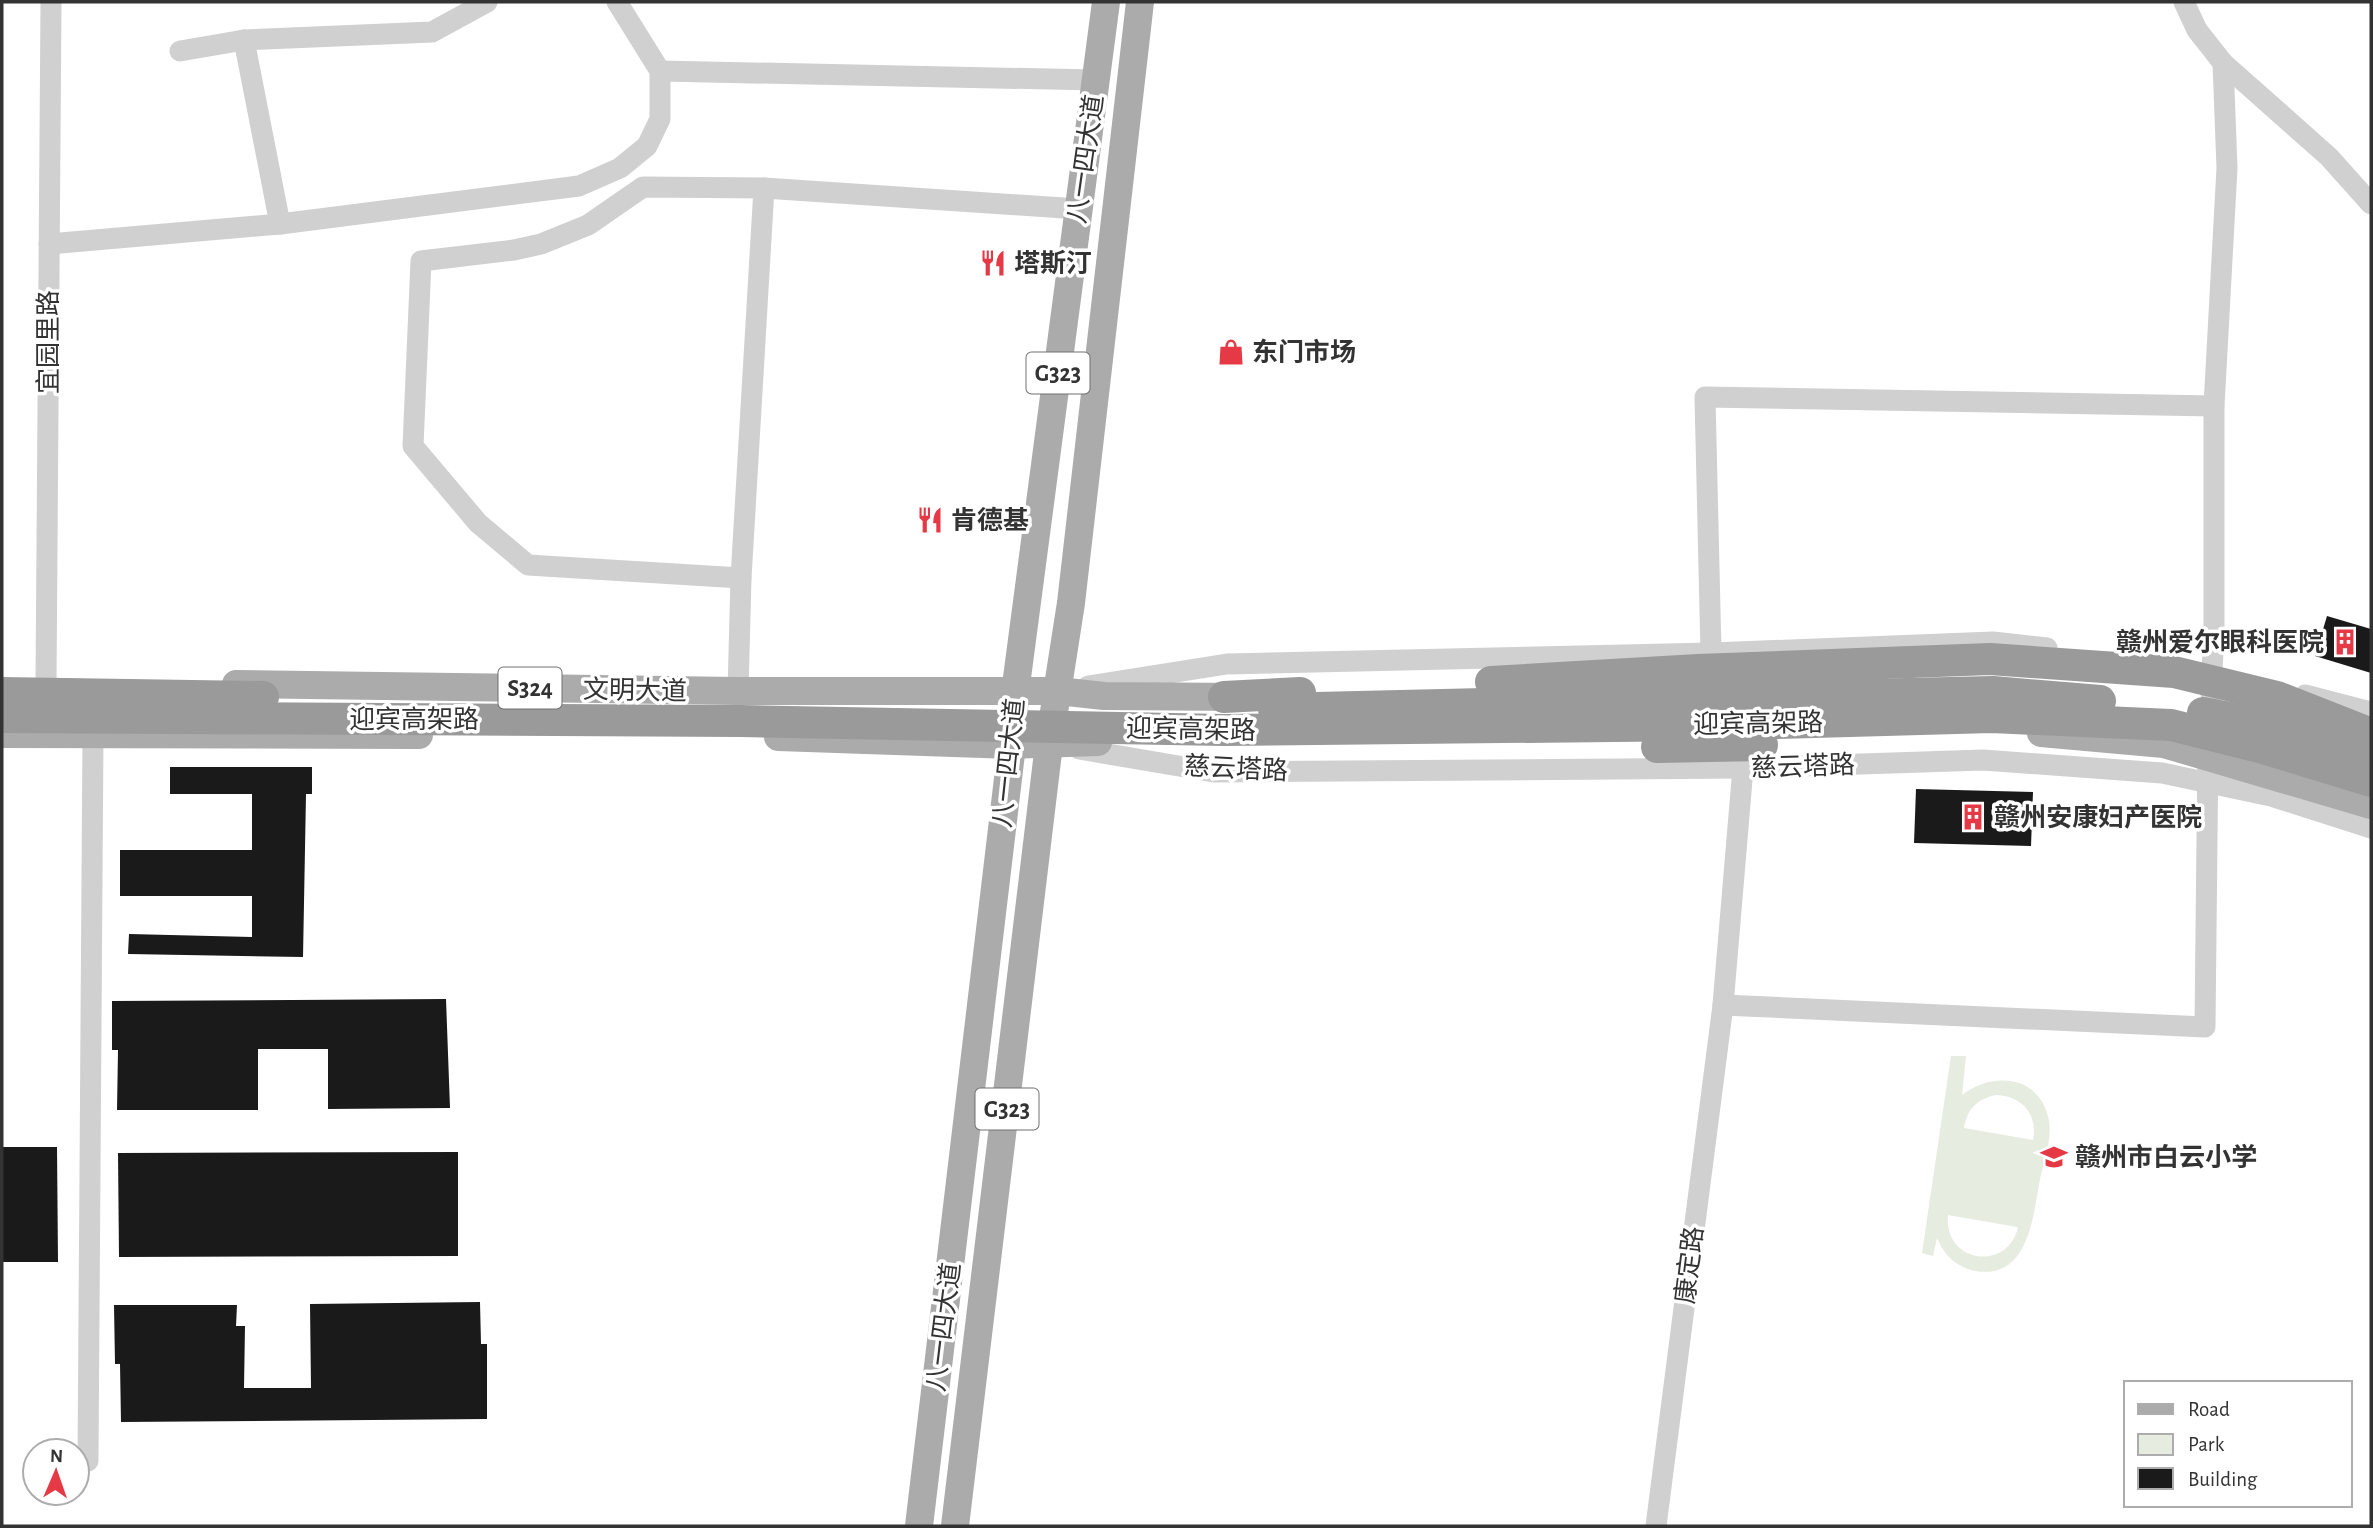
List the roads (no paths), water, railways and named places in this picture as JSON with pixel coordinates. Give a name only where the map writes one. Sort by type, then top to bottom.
[{"type":"highway","points":[[1224,697],[1698,670],[1990,659],[2174,672],[2277,697],[2371,736]]},
{"type":"highway","name":"迎宾高架路","points":[[2,692],[1223,710],[1993,692],[2172,707],[2268,725],[2368,780]]},
{"type":"highway","name":"迎宾高架路","points":[[2,717],[741,721],[1224,730],[1704,725],[1992,717],[2171,725],[2368,780]]},
{"type":"highway","points":[[1218,743],[1706,747],[1990,735],[2167,742],[2262,755],[2368,780]]},
{"type":"main road","name":"八一四大道","points":[[919,1526],[1012,745],[1015,693],[1106,2]]},
{"type":"main road","name":"八一四大道","points":[[955,1526],[1040,843],[1049,744],[1071,603],[1140,2]]},
{"type":"main road","points":[[1058,691],[1104,696],[1224,697],[1992,671],[2175,684],[2211,683],[2371,736]]},
{"type":"main road","name":"文明大道","points":[[2,681],[738,691],[1058,691]]},
{"type":"main road","name":"文明大道","points":[[2,734],[740,735],[1049,744]]},
{"type":"main road","name":"慈云塔路","points":[[2117,740],[2164,744],[2206,770],[2368,780]]},
{"type":"main road","name":"慈云塔路","points":[[1049,744],[1218,743]]},
{"type":"street","name":"宜园里路","points":[[46,682],[51,2]]},
{"type":"street","points":[[180,51],[244,40],[432,32],[487,2]]},
{"type":"street","points":[[49,244],[280,224],[579,186],[620,168],[647,146],[660,119],[660,71],[617,2]]},
{"type":"street","points":[[2183,2],[2197,30],[2223,63],[2329,157],[2371,204]]},
{"type":"street","points":[[244,40],[280,224]]},
{"type":"street","points":[[1723,1004],[2206,1027],[2206,770],[2211,683],[2214,406],[2227,167],[2223,63]]},
{"type":"street","points":[[660,71],[1096,80]]},
{"type":"street","points":[[741,578],[527,565],[478,523],[413,446],[421,261],[514,250],[541,244],[588,225],[643,187],[765,188],[1079,209]]},
{"type":"street","points":[[738,691],[741,578],[765,188]]},
{"type":"street","points":[[1711,653],[1705,397],[2214,406]]},
{"type":"street","points":[[1058,691],[1227,664],[1711,653],[1993,642],[2179,664],[2211,683],[2371,712]]},
{"type":"street","points":[[88,1437],[93,734]]},
{"type":"street","name":"慈云塔路","points":[[1049,744],[1214,772],[1743,768],[1983,760],[2162,774],[2206,770],[2271,796],[2371,828]]},
{"type":"street","name":"康定路","points":[[1656,1526],[1723,1004],[1743,768]]},
{"type":"place","name":"塔斯汀","points":[[993,263]]},
{"type":"place","name":"东门市场","points":[[1231,352]]},
{"type":"place","name":"肯德基","points":[[930,520]]},
{"type":"place","name":"赣州爱尔眼科医院","points":[[2345,642]]},
{"type":"place","name":"赣州安康妇产医院","points":[[1973,817]]},
{"type":"place","name":"赣州市白云小学","points":[[2054,1157]]}]
